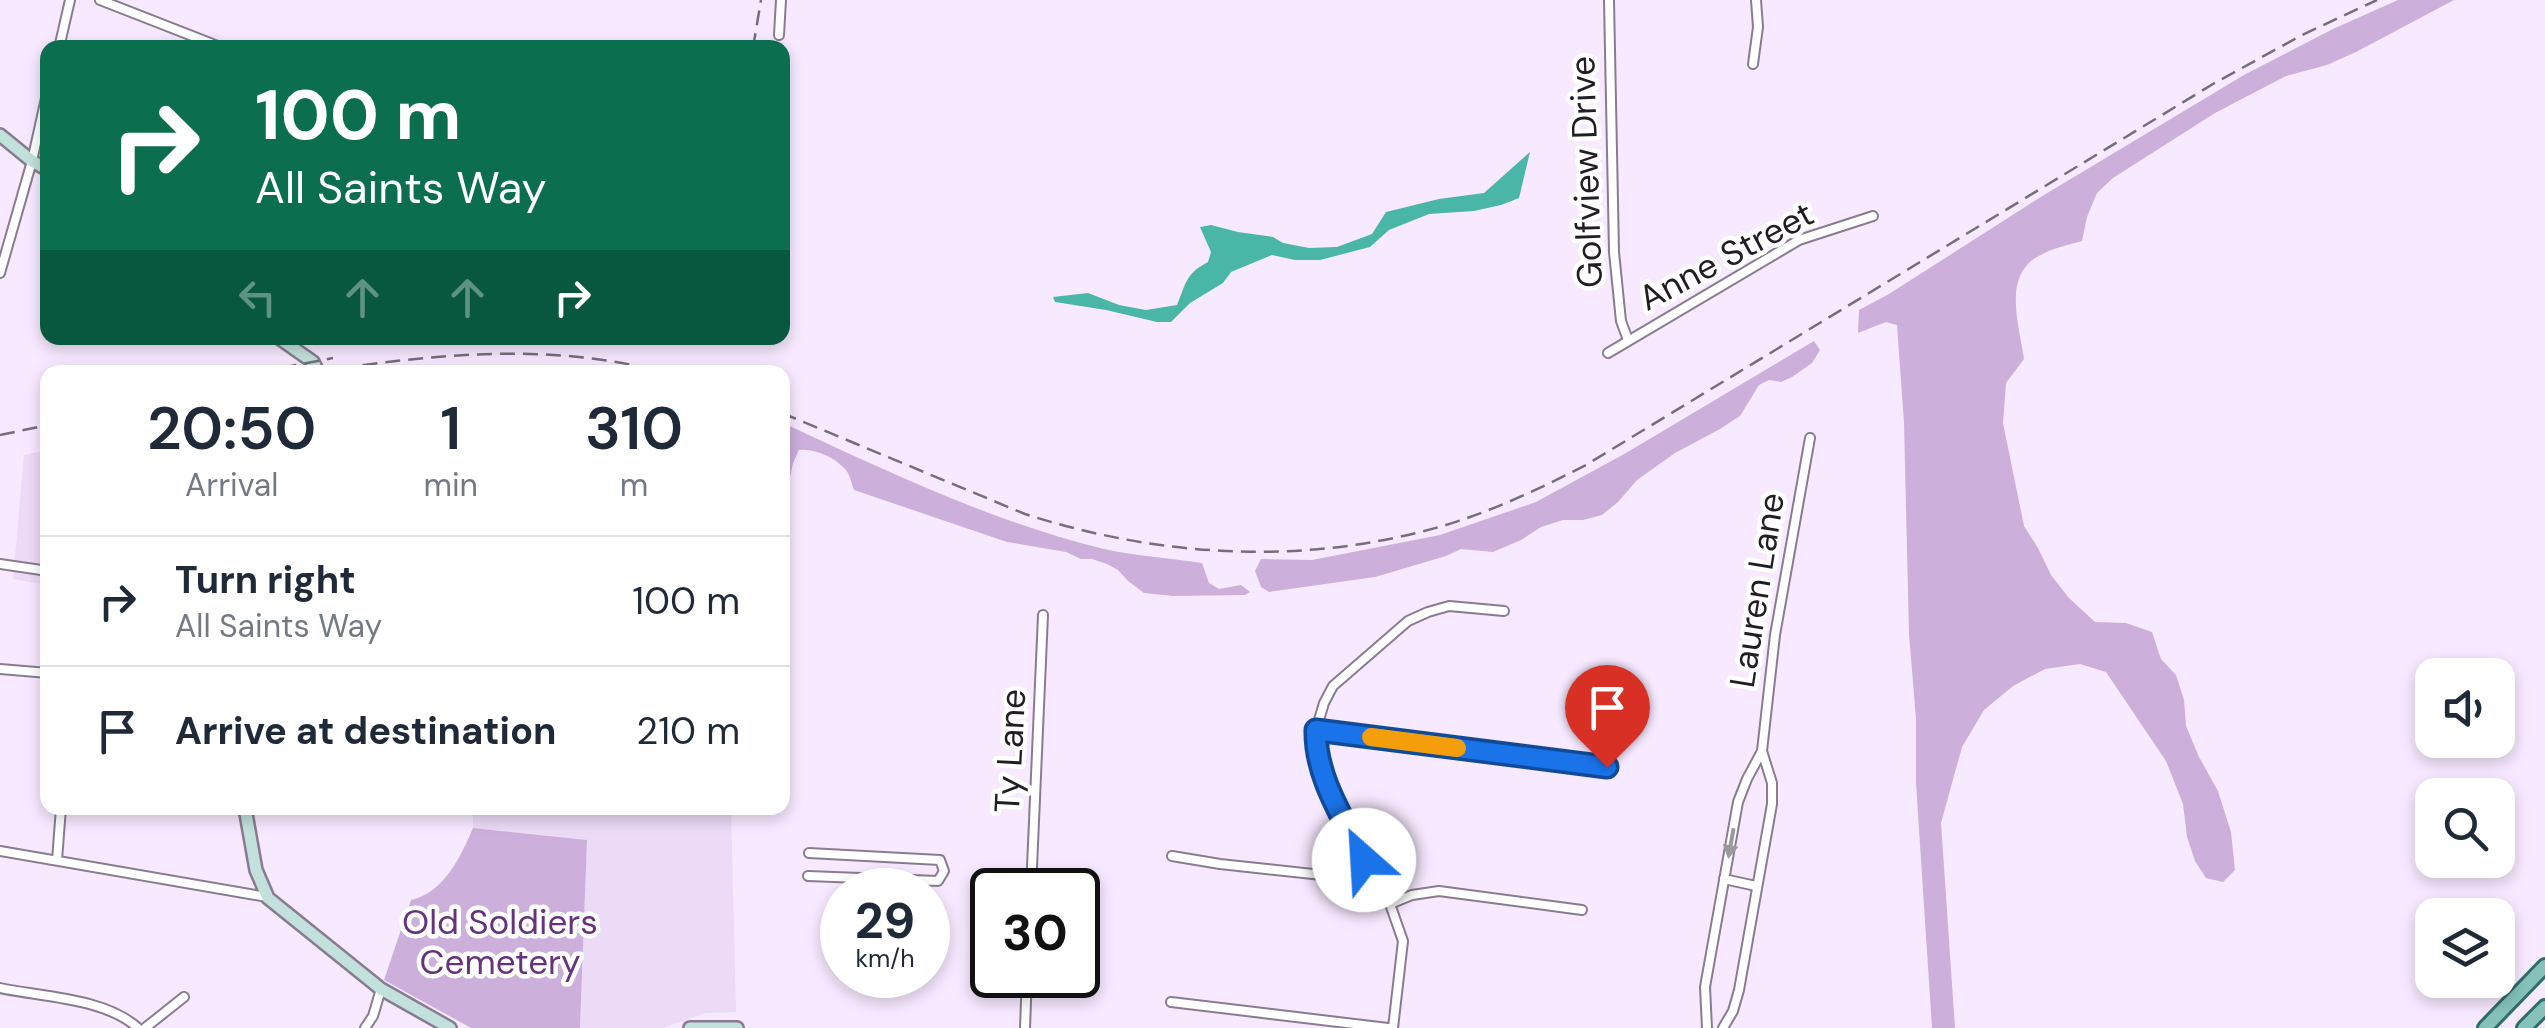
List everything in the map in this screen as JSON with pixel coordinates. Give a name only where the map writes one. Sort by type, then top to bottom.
[{"type":"main road","points":[[2485,1028],[2545,966]]},
{"type":"main road","points":[[2524,1028],[2545,1006]]},
{"type":"street","points":[[60,40],[70,0]]},
{"type":"street","points":[[100,0],[204,40]]},
{"type":"street","points":[[780,35],[781,0]]},
{"type":"street","name":"Golfview Drive","points":[[1609,0],[1614,252],[1621,321],[1628,340]]},
{"type":"street","points":[[1753,64],[1758,27],[1756,0]]},
{"type":"street","points":[[0,272],[40,125]]},
{"type":"street","points":[[0,135],[40,166]]},
{"type":"street","name":"Anne Street","points":[[1608,353],[1799,240],[1874,216]]},
{"type":"street","points":[[289,345],[314,365]]},
{"type":"street","name":"Lauren Lane","points":[[1707,1028],[1705,987],[1738,802],[1762,752],[1775,634],[1810,438]]},
{"type":"street","points":[[0,564],[40,571]]},
{"type":"street","points":[[1172,1002],[1390,1028],[1403,940],[1390,904],[1323,776],[1316,730],[1332,686],[1408,621],[1450,606],[1504,611]]},
{"type":"street","name":"Ty Lane","points":[[1032,868],[1043,615]]},
{"type":"street","points":[[0,668],[40,672]]},
{"type":"street","points":[[1316,730],[1607,767]]},
{"type":"street","name":"Lauren Lane","points":[[1724,1028],[1739,990],[1772,804],[1772,783],[1762,752]]},
{"type":"street","points":[[57,860],[60,815]]},
{"type":"street","points":[[246,815],[256,870],[267,897]]},
{"type":"street","points":[[0,851],[267,897],[381,989],[450,1028]]},
{"type":"street","points":[[808,876],[938,882],[944,871],[940,860],[809,854]]},
{"type":"street","points":[[1172,856],[1322,874],[1364,860]]},
{"type":"street","points":[[1724,879],[1756,886]]},
{"type":"street","points":[[1390,904],[1439,891],[1582,910]]},
{"type":"street","points":[[0,988],[108,1010],[142,1028],[184,997]]},
{"type":"street","points":[[365,1028],[381,989]]},
{"type":"street","points":[[1025,1028],[1026,998]]},
{"type":"street","points":[[690,1028],[738,1028]]},
{"type":"shaded area","points":[[1530,152],[1519,198],[1474,211],[1429,214],[1389,230],[1370,247],[1320,260],[1272,255],[1231,272],[1223,283],[1190,303],[1171,322],[1055,302],[1053,297],[1088,293],[1146,310],[1177,305],[1187,280],[1208,262],[1211,252],[1200,227],[1211,225],[1309,248],[1337,247],[1372,234],[1386,212],[1484,193]]},
{"type":"shaded area","points":[[40,452],[40,584],[13,579],[24,455]]},
{"type":"shaded area","points":[[473,815],[731,815],[736,1012],[705,1013],[663,1028],[580,1028],[587,840],[473,828]]},
{"type":"green space","points":[[2398,0],[2454,0],[2356,52],[2286,76],[2215,113],[2113,178],[2097,193],[2082,241],[2037,257],[2020,277],[2016,304],[2024,359],[2006,383],[2003,423],[2024,526],[2051,575],[2095,622],[2126,623],[2152,632],[2161,659],[2176,675],[2184,700],[2186,726],[2218,791],[2231,832],[2235,870],[2223,882],[2206,878],[2195,861],[2183,804],[2166,761],[2106,672],[2080,664],[2045,669],[2013,686],[1984,710],[1962,747],[1941,823],[1955,1028],[1932,1028],[1916,783],[1897,325],[1886,322],[1858,333],[1859,310],[2244,75]]},
{"type":"green space","points":[[1814,341],[1820,350],[1812,363],[1781,382],[1769,380],[1759,385],[1740,416],[1637,480],[1602,515],[1541,527],[1493,552],[1461,549],[1375,577],[1269,592],[1261,587],[1255,571],[1261,559],[1312,560],[1440,535],[1536,502]]},
{"type":"green space","points":[[790,426],[940,494],[1021,525],[1104,549],[1202,563],[1209,583],[1219,589],[1241,585],[1250,592],[1173,596],[1144,593],[1107,564],[1007,542],[854,490],[848,473],[823,454],[799,450],[790,478]]},
{"type":"green space","name":"Old Soldiers Cemetery","points":[[473,828],[587,840],[580,1028],[471,1028],[384,980],[411,900],[442,882]]},
{"type":"railway","points":[[754,40],[761,0]]},
{"type":"railway","points":[[790,416],[1025,514],[1129,540],[1182,548],[1288,551],[1341,547],[1446,525],[1518,498],[1586,465],[2213,84],[2302,35],[2377,0]]},
{"type":"railway","points":[[367,365],[490,354],[577,357],[630,365]]},
{"type":"railway","points":[[296,365],[333,358]]},
{"type":"railway","points":[[0,435],[40,427]]},
{"type":"slow traffic","points":[[1371,737],[1457,748]]},
{"type":"route","points":[[1364,860],[1323,776],[1316,730],[1607,767]]}]
